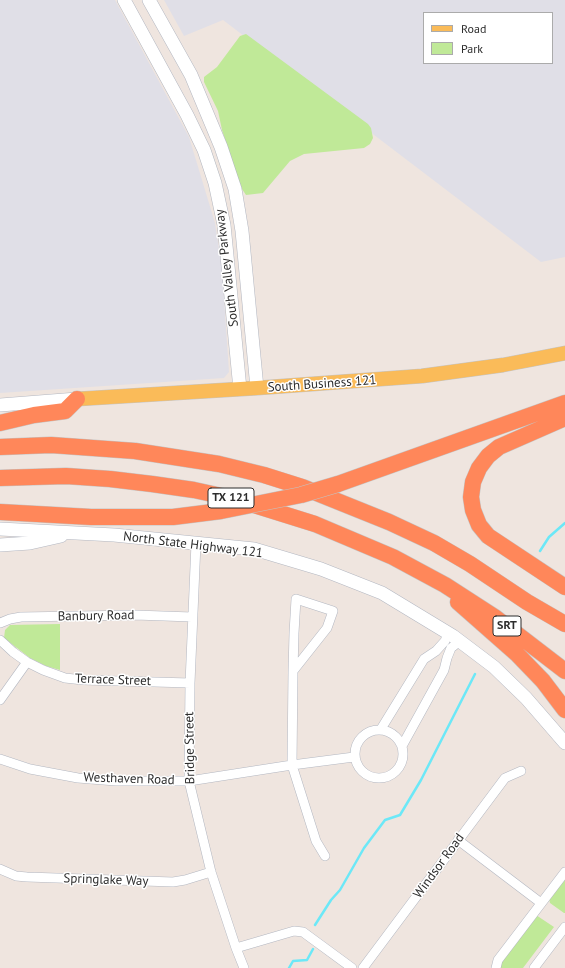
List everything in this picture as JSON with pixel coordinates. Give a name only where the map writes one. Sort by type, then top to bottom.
[{"type":"highway","points":[[0,423],[65,411],[77,399]]},
{"type":"highway","points":[[0,512],[91,517],[173,517],[221,511],[301,495],[338,484],[565,403]]},
{"type":"highway","points":[[565,418],[499,447],[488,456],[479,468],[473,482],[471,497],[473,510],[479,525],[488,536],[565,587]]},
{"type":"highway","name":"TX 121","points":[[0,446],[51,445],[135,451],[219,464],[264,475],[302,487],[389,522],[470,564],[527,602]]},
{"type":"highway","name":"TX 121","points":[[0,478],[66,476],[110,479],[187,489],[235,499],[315,524],[393,557],[446,585]]},
{"type":"highway","points":[[446,585],[455,600],[517,654],[543,681],[565,710]]},
{"type":"highway","name":"SRT","points":[[446,585],[496,618],[565,671]]},
{"type":"highway","points":[[527,602],[565,624]]},
{"type":"highway","name":"SRT","points":[[527,602],[565,632]]},
{"type":"main road","name":"South Valley Parkway","points":[[124,0],[171,85],[204,150],[216,190],[224,225],[240,389]]},
{"type":"main road","name":"South Valley Parkway","points":[[149,0],[191,75],[221,147],[235,189],[242,231],[257,388]]},
{"type":"main road","points":[[171,85],[191,75]]},
{"type":"main road","name":"South Business 121","points":[[77,399],[422,376],[503,365],[565,353]]},
{"type":"main road","points":[[0,406],[77,399]]},
{"type":"main road","name":"North State Highway 121","points":[[0,529],[80,533],[254,549],[321,568],[382,593],[460,641],[494,667],[526,698],[565,743]]},
{"type":"main road","points":[[0,545],[30,543],[80,533]]},
{"type":"street","name":"Bridge Street","points":[[196,543],[192,617],[188,781],[211,872],[244,968]]},
{"type":"street","points":[[293,671],[327,628],[333,611],[296,599],[293,671],[292,765],[316,841],[325,856]]},
{"type":"street","name":"Banbury Road","points":[[0,623],[21,617],[135,615],[192,617]]},
{"type":"street","points":[[381,729],[424,659],[436,651],[445,641],[448,633]]},
{"type":"street","name":"Terrace Street","points":[[0,640],[27,662],[65,678],[83,680],[190,683]]},
{"type":"street","points":[[402,746],[444,670],[451,648],[460,641]]},
{"type":"street","points":[[0,700],[27,662]]},
{"type":"street","points":[[381,729],[390,732],[398,738],[402,746],[404,756],[401,766],[394,774],[385,778],[374,778],[365,774],[358,767],[354,757],[355,746],[361,737],[370,731],[381,729]]},
{"type":"street","name":"Westhaven Road","points":[[0,760],[30,770],[78,778],[116,781],[188,781],[354,757]]},
{"type":"street","name":"Windsor Road","points":[[364,968],[505,778],[521,771]]},
{"type":"street","points":[[458,840],[541,903]]},
{"type":"street","name":"Springlake Way","points":[[0,869],[16,876],[26,877],[173,882],[211,872]]},
{"type":"street","points":[[496,968],[498,960],[565,872]]},
{"type":"street","points":[[534,968],[565,927]]},
{"type":"street","points":[[236,948],[294,931],[303,932],[352,968]]},
{"type":"shaded area","points":[[0,0],[115,0],[189,137],[215,223],[222,269],[229,372],[224,378],[0,393]]},
{"type":"shaded area","points":[[164,0],[565,0],[565,257],[541,262],[223,20],[184,36]]},
{"type":"green space","points":[[246,34],[368,124],[371,128],[373,138],[370,144],[364,148],[304,154],[290,161],[263,193],[246,195],[238,179],[222,130],[218,111],[204,82],[204,77],[217,67],[240,36]]},
{"type":"green space","points":[[60,624],[60,670],[46,666],[30,658],[4,638],[5,630],[10,625]]},
{"type":"green space","points":[[565,876],[564,913],[550,903],[549,898]]},
{"type":"green space","points":[[536,915],[554,927],[523,968],[499,968],[501,962]]},
{"type":"waterway","points":[[540,551],[549,537],[565,523]]},
{"type":"waterway","points":[[315,925],[331,900],[340,890],[364,848],[385,820],[400,815],[421,780],[475,674]]},
{"type":"waterway","points":[[289,968],[293,961],[307,960],[313,949]]}]
